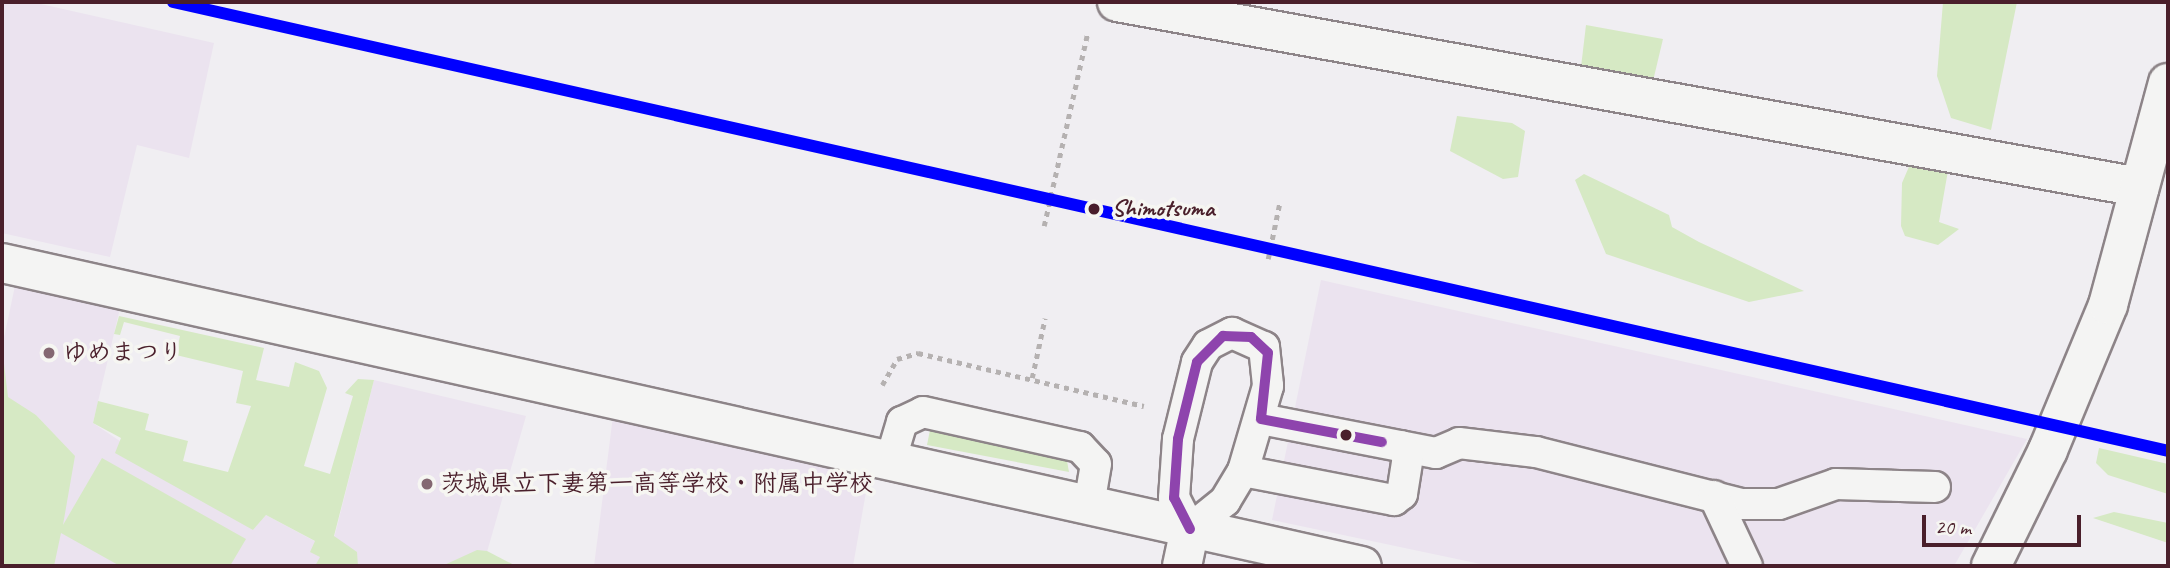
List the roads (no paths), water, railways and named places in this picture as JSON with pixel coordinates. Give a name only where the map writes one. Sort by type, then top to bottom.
[{"type":"street","points":[[1131,3],[2139,187]]},
{"type":"street","points":[[1991,566],[2048,450],[2108,305],[2168,83]]},
{"type":"street","points":[[2,263],[1362,566]]},
{"type":"street","points":[[1182,566],[1191,529]]},
{"type":"lane","points":[[1223,335],[1251,337],[1268,353],[1261,419],[1243,471],[1225,501],[1191,529],[1174,498],[1178,439],[1197,362],[1223,335]]},
{"type":"lane","points":[[890,462],[902,422],[923,412],[1080,447],[1096,464],[1089,505]]},
{"type":"lane","points":[[1261,419],[1436,453],[1459,443],[1536,452],[1714,496],[1779,504],[1836,484],[1935,487]]},
{"type":"lane","points":[[1243,471],[1394,500],[1402,494],[1408,458],[1402,446]]},
{"type":"lane","points":[[1714,496],[1747,566]]},
{"type":"place","name":"Shimotsuma","points":[[1094,209]]},
{"type":"place","name":"ゆめまつり","points":[[49,353]]},
{"type":"place","name":"茨城県立下妻第一高等学校・附属中学校","points":[[427,484]]}]
